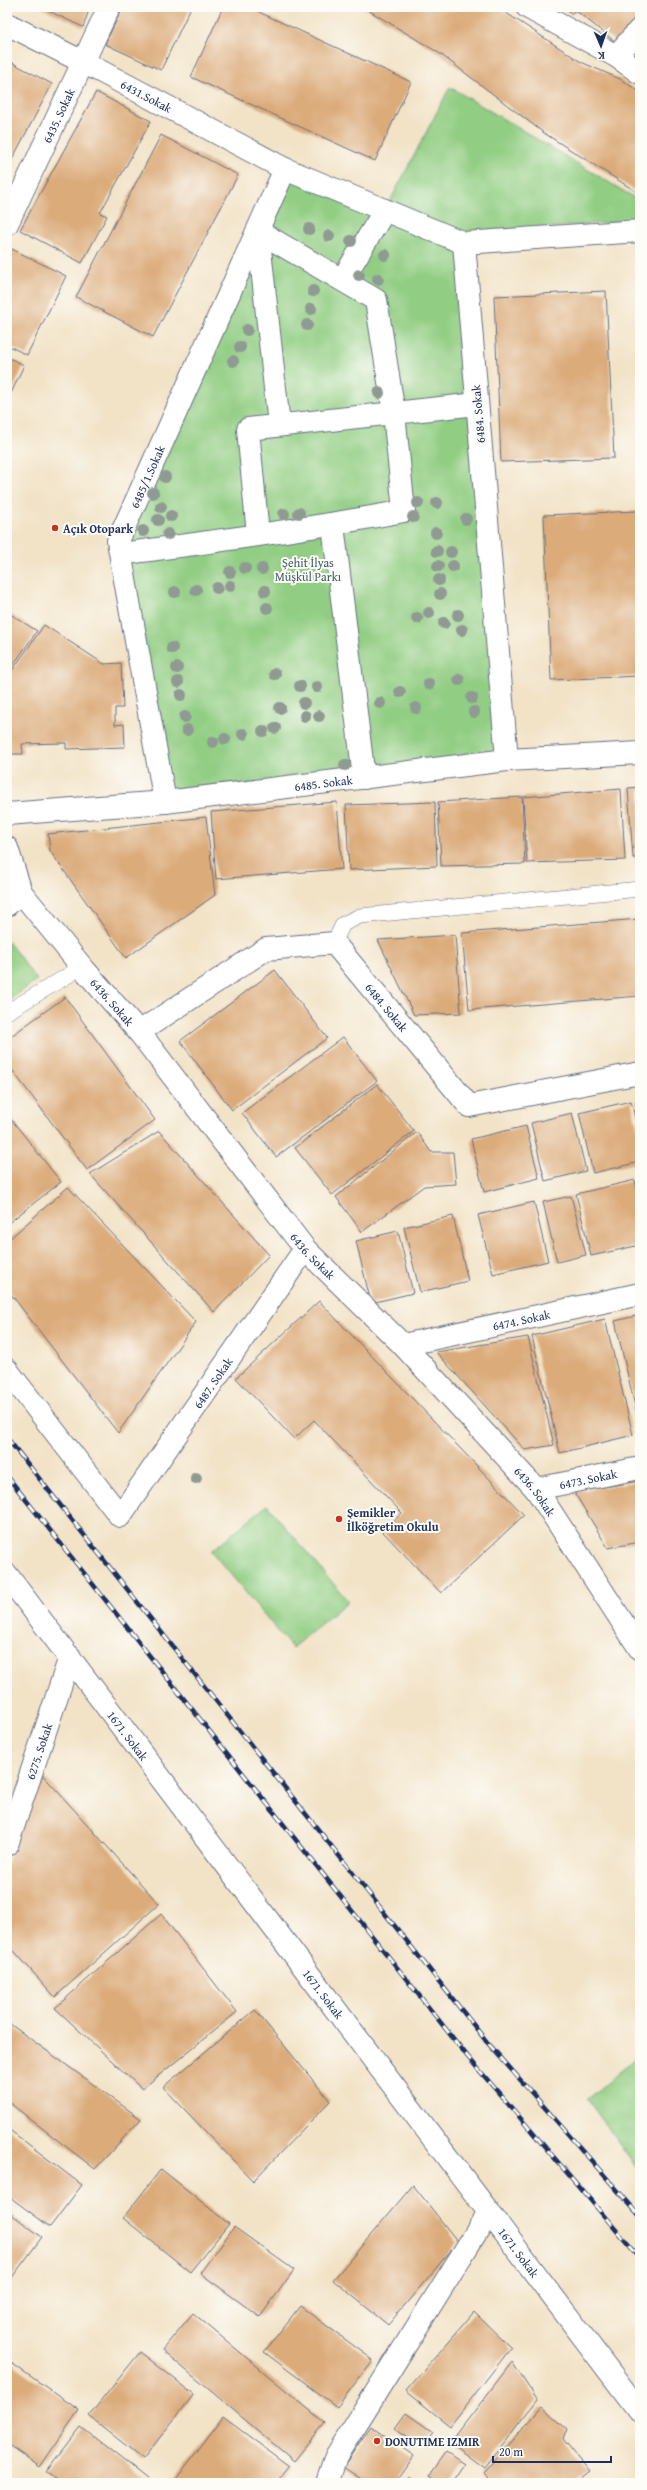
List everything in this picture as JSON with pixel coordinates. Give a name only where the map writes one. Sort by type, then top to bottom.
[{"type":"street","name":"6435. Sokak","points":[[7,224],[109,7]]},
{"type":"street","points":[[527,7],[616,56],[640,73]]},
{"type":"street","name":"6431.Sokak","points":[[7,24],[83,62],[285,170],[464,243]]},
{"type":"street","points":[[616,56],[640,29]]},
{"type":"street","name":"6485/1.Sokak","points":[[165,802],[118,541],[285,170]]},
{"type":"street","points":[[342,280],[385,210]]},
{"type":"street","points":[[121,554],[333,525],[404,511],[394,413],[376,300],[258,231]]},
{"type":"street","points":[[258,231],[279,425]]},
{"type":"street","points":[[464,243],[640,231]]},
{"type":"street","name":"6484. Sokak","points":[[464,243],[508,760]]},
{"type":"street","points":[[258,535],[248,429],[478,404]]},
{"type":"street","points":[[333,525],[364,778]]},
{"type":"street","name":"6485. Sokak","points":[[7,814],[165,802],[508,760],[640,753]]},
{"type":"street","name":"6436. Sokak","points":[[7,848],[14,898],[82,967],[139,1032],[305,1249],[403,1345],[536,1489],[640,1649]]},
{"type":"street","points":[[139,1032],[266,950],[334,942]]},
{"type":"street","name":"6484. Sokak","points":[[334,942],[469,1106],[640,1073]]},
{"type":"street","name":"6487. Sokak","points":[[7,1370],[120,1516],[305,1249]]},
{"type":"street","name":"6474. Sokak","points":[[403,1345],[640,1294]]},
{"type":"street","name":"6473. Sokak","points":[[536,1489],[640,1468]]},
{"type":"street","name":"1671. Sokak","points":[[7,1575],[640,2412]]},
{"type":"street","name":"6275. Sokak","points":[[7,1845],[70,1657]]},
{"type":"street","points":[[327,2483],[336,2456],[489,2212]]},
{"type":"lane","points":[[334,942],[343,924],[360,916],[640,889]]},
{"type":"lane","points":[[7,1012],[82,967]]},
{"type":"green space","points":[[450,87],[640,201],[640,220],[464,235],[388,205]]},
{"type":"green space","name":"Şehit İlyas Müşkül Parkı","points":[[285,169],[464,243],[507,760],[165,802],[118,541]]},
{"type":"green space","points":[[7,940],[37,980],[7,1002]]},
{"type":"green space","points":[[267,1505],[348,1601],[292,1648],[211,1551]]},
{"type":"green space","points":[[640,2055],[640,2172],[587,2099]]},
{"type":"building","points":[[40,7],[90,7],[83,27]]},
{"type":"building","points":[[123,7],[191,7],[161,70],[105,44]]},
{"type":"building","points":[[223,7],[248,7],[411,82],[375,161],[191,77]]},
{"type":"building","points":[[363,7],[497,7],[581,62],[620,79],[640,92],[640,194],[544,133],[439,53]]},
{"type":"building","points":[[564,7],[640,7],[640,15],[617,43],[575,10],[572,14]]},
{"type":"building","points":[[7,60],[52,84],[8,167],[7,166]]},
{"type":"building","points":[[96,92],[151,121],[100,213],[107,216],[82,263],[20,230]]},
{"type":"building","points":[[161,135],[238,175],[153,337],[76,297]]},
{"type":"building","points":[[12,249],[66,276],[27,355],[7,345],[7,259]]},
{"type":"building","points":[[606,291],[614,458],[501,462],[494,296]]},
{"type":"building","points":[[7,357],[24,365],[7,402]]},
{"type":"building","points":[[638,511],[640,676],[551,680],[544,515]]},
{"type":"building","points":[[7,612],[37,631],[7,674]]},
{"type":"building","points":[[44,625],[104,664],[121,663],[123,708],[115,708],[115,725],[124,724],[125,747],[66,749],[66,743],[22,744],[23,754],[12,754],[7,748],[7,678]]},
{"type":"building","points":[[640,787],[640,858],[633,858],[628,788]]},
{"type":"building","points":[[621,789],[625,860],[527,863],[523,797]]},
{"type":"building","points":[[522,797],[525,864],[441,866],[438,802]]},
{"type":"building","points":[[337,802],[342,869],[216,879],[211,812]]},
{"type":"building","points":[[435,802],[437,866],[349,870],[346,805]]},
{"type":"building","points":[[206,817],[215,895],[126,958],[50,851],[48,834]]},
{"type":"building","points":[[640,919],[640,996],[469,1010],[462,933]]},
{"type":"building","points":[[455,935],[461,1013],[414,1015],[378,940]]},
{"type":"building","points":[[275,970],[327,1038],[232,1110],[180,1041]]},
{"type":"building","points":[[65,997],[155,1120],[87,1170],[7,1063],[7,1039]]},
{"type":"building","points":[[343,1037],[377,1081],[276,1157],[242,1113]]},
{"type":"building","points":[[377,1084],[414,1131],[332,1195],[295,1148]]},
{"type":"building","points":[[640,1099],[640,1114],[639,1114],[636,1100]]},
{"type":"building","points":[[631,1101],[640,1138],[640,1162],[593,1173],[579,1113]]},
{"type":"building","points":[[572,1113],[586,1171],[545,1181],[531,1123]]},
{"type":"building","points":[[7,1114],[61,1182],[7,1224]]},
{"type":"building","points":[[526,1126],[539,1178],[484,1192],[471,1139]]},
{"type":"building","points":[[159,1131],[269,1255],[214,1312],[90,1174]]},
{"type":"building","points":[[417,1132],[431,1152],[453,1152],[456,1184],[424,1186],[362,1232],[336,1197]]},
{"type":"building","points":[[635,1180],[640,1203],[640,1245],[591,1256],[576,1194]]},
{"type":"building","points":[[68,1187],[196,1322],[118,1433],[7,1289],[7,1241]]},
{"type":"building","points":[[571,1196],[586,1255],[557,1262],[543,1202]]},
{"type":"building","points":[[534,1202],[548,1261],[493,1274],[478,1215]]},
{"type":"building","points":[[453,1216],[468,1281],[420,1292],[404,1227]]},
{"type":"building","points":[[398,1231],[413,1293],[371,1303],[356,1241]]},
{"type":"building","points":[[319,1301],[524,1515],[441,1593],[382,1531],[402,1513],[314,1420],[294,1439],[236,1378]]},
{"type":"building","points":[[640,1315],[640,1423],[639,1423],[615,1321]]},
{"type":"building","points":[[605,1319],[633,1435],[560,1453],[532,1336]]},
{"type":"building","points":[[528,1337],[554,1445],[525,1450],[436,1352]]},
{"type":"building","points":[[640,1481],[640,1542],[608,1548],[574,1492]]},
{"type":"building","points":[[40,1772],[159,1904],[55,1997],[7,1943],[7,1862]]},
{"type":"building","points":[[161,1914],[237,2012],[142,2089],[55,2008]]},
{"type":"building","points":[[255,2010],[330,2101],[253,2181],[163,2087]]},
{"type":"building","points":[[7,2022],[141,2119],[95,2169],[7,2101]]},
{"type":"building","points":[[7,2128],[82,2185],[50,2227],[7,2195]]},
{"type":"building","points":[[161,2169],[229,2224],[190,2272],[123,2218]]},
{"type":"building","points":[[413,2185],[458,2242],[388,2325],[333,2280]]},
{"type":"building","points":[[7,2211],[42,2237],[8,2283],[7,2283]]},
{"type":"building","points":[[234,2227],[294,2270],[260,2317],[200,2273]]},
{"type":"building","points":[[300,2306],[373,2360],[337,2407],[264,2352]]},
{"type":"building","points":[[474,2312],[511,2348],[450,2426],[406,2391]]},
{"type":"building","points":[[193,2313],[325,2423],[294,2461],[162,2350]]},
{"type":"building","points":[[140,2352],[194,2394],[143,2459],[89,2416]]},
{"type":"building","points":[[7,2360],[79,2410],[40,2467],[7,2444]]},
{"type":"building","points":[[512,2362],[537,2400],[484,2468],[450,2443]]},
{"type":"building","points":[[542,2407],[567,2429],[563,2439],[589,2471],[574,2483],[490,2483],[483,2474]]},
{"type":"building","points":[[406,2413],[433,2432],[423,2447],[395,2428]]},
{"type":"building","points":[[223,2417],[289,2466],[276,2483],[173,2483]]},
{"type":"building","name":"DONUTIME IZMIR","points":[[371,2426],[414,2456],[395,2483],[367,2483],[343,2467]]},
{"type":"building","points":[[81,2427],[152,2483],[60,2483],[46,2472]]},
{"type":"building","points":[[446,2452],[464,2464],[451,2483],[439,2483],[429,2476]]},
{"type":"building","points":[[410,2476],[420,2483],[405,2483]]},
{"type":"railway","points":[[7,1438],[487,2042],[640,2216]]},
{"type":"railway","points":[[7,1476],[468,2057],[640,2258]]},
{"type":"place","name":"Açık Otopark","points":[[55,528]]},
{"type":"place","name":"Şemikler İlköğretim Okulu","points":[[339,1519]]},
{"type":"place","name":"DONUTIME IZMIR","points":[[377,2441]]}]
